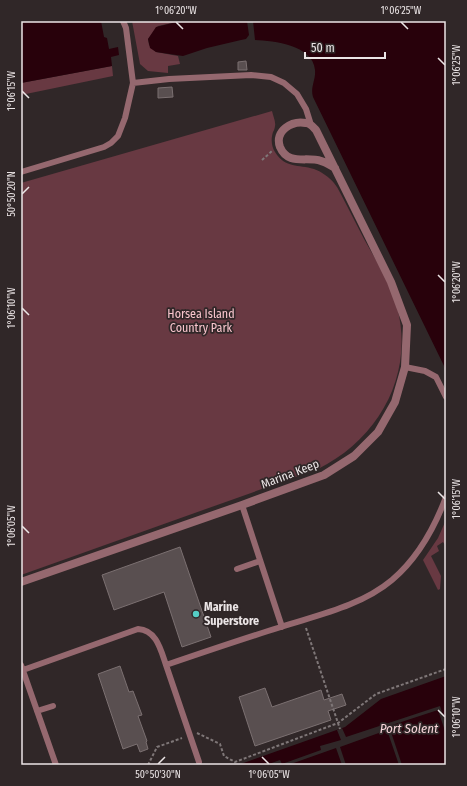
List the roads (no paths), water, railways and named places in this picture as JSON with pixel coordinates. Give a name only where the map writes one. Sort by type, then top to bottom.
[{"type":"street","points":[[311,125],[297,122],[291,124],[282,131],[279,138],[280,147],[288,156],[292,158],[322,161],[335,168]]},
{"type":"street","name":"Marina Keep","points":[[21,582],[324,475],[354,456],[378,432],[395,402],[405,367],[407,325],[391,282],[316,130],[311,125]]},
{"type":"lane","points":[[21,172],[104,147],[118,136],[125,118],[133,83],[126,28],[123,21]]},
{"type":"lane","points":[[133,83],[169,79],[251,75],[271,77],[284,83],[298,94],[306,109],[311,125]]},
{"type":"lane","points":[[405,367],[425,371],[436,377],[446,397]]},
{"type":"lane","points":[[166,665],[303,621],[360,599],[379,589],[392,580],[420,549],[431,532],[446,497]]},
{"type":"lane","points":[[242,505],[282,627]]},
{"type":"lane","points":[[237,569],[260,561]]},
{"type":"lane","points":[[56,765],[22,667],[138,629],[149,632],[156,640],[199,762]]},
{"type":"lane","points":[[37,711],[53,706]]},
{"type":"water","points":[[21,21],[101,21],[104,37],[107,38],[109,49],[118,47],[119,55],[111,57],[112,66],[21,83]]},
{"type":"water","points":[[181,21],[247,21],[249,35],[246,39],[207,48],[183,56],[156,52],[150,48],[148,39],[156,27]]},
{"type":"water","points":[[253,21],[446,21],[446,370],[313,97],[312,90],[315,70],[313,62],[307,55],[291,46],[282,43],[255,40]]},
{"type":"water","name":"Port Solent","points":[[446,676],[446,765],[238,765],[345,727],[381,699]]},
{"type":"place","name":"Marine Superstore","points":[[196,614]]},
{"type":"park label","name":"Horsea Island Country Park","points":[[201,321]]}]
